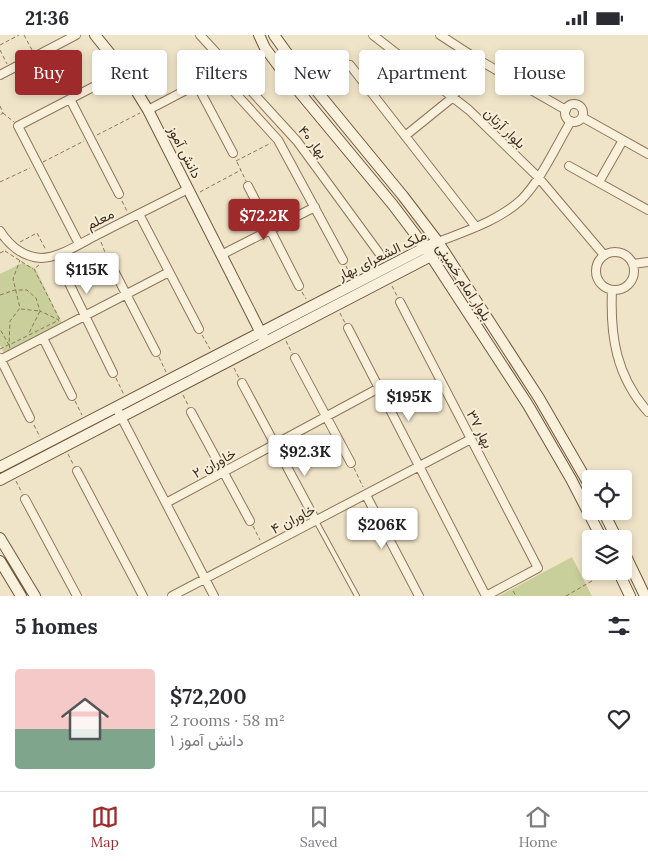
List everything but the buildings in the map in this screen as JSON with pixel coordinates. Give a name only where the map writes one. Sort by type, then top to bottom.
[{"type":"street","points":[[47,50],[76,35]]},
{"type":"street","name":"دانش آموز","points":[[95,35],[107,50]]},
{"type":"street","name":"بهار ۴۰","points":[[200,35],[214,50]]},
{"type":"street","name":"بلوار امام خمینی","points":[[259,35],[265,48],[286,76],[380,189],[431,256],[528,405],[571,479],[597,530]]},
{"type":"street","name":"بلوار امام خمینی","points":[[274,35],[297,67],[378,165],[438,242],[539,398],[582,473]]},
{"type":"street","name":"بلوار آرتان","points":[[373,35],[469,111],[538,177],[604,255]]},
{"type":"street","points":[[440,35],[462,50]]},
{"type":"street","points":[[485,64],[566,110]]},
{"type":"street","points":[[350,65],[476,227]]},
{"type":"street","points":[[0,75],[15,66]]},
{"type":"street","points":[[79,244],[18,126],[92,88]]},
{"type":"street","name":"دانش آموز","points":[[139,95],[266,342]]},
{"type":"street","points":[[148,110],[177,95]]},
{"type":"street","points":[[202,95],[233,153]]},
{"type":"street","points":[[238,95],[278,140],[343,260]]},
{"type":"street","name":"بهار ۴۰","points":[[256,95],[288,131],[379,253]]},
{"type":"street","points":[[405,136],[454,95]]},
{"type":"street","points":[[249,107],[257,106],[259,98]]},
{"type":"street","points":[[70,99],[119,194]]},
{"type":"street","points":[[570,121],[566,116],[566,110],[571,105],[578,106],[582,110],[582,117]]},
{"type":"street","points":[[570,121],[577,121],[582,117]]},
{"type":"street","points":[[582,117],[648,154]]},
{"type":"street","points":[[438,242],[476,227],[504,213],[521,200],[533,186],[570,121]]},
{"type":"street","points":[[278,140],[288,131]]},
{"type":"street","points":[[599,182],[623,140]]},
{"type":"street","points":[[569,165],[648,210]]},
{"type":"street","points":[[248,186],[299,286]]},
{"type":"street","name":"معلم","points":[[50,257],[130,218],[190,193]]},
{"type":"street","points":[[221,255],[315,207]]},
{"type":"street","points":[[139,214],[199,329]]},
{"type":"street","points":[[0,231],[12,246],[29,255],[50,257]]},
{"type":"street","name":"ملک الشعرای بهار","points":[[0,467],[424,247],[438,242]]},
{"type":"street","name":"ملک الشعرای بهار","points":[[0,480],[431,256],[438,242]]},
{"type":"street","points":[[619,252],[628,256],[633,264],[634,274],[630,283],[622,289],[612,290],[603,286],[597,278],[598,263],[604,255],[619,252]]},
{"type":"street","points":[[110,261],[156,353]]},
{"type":"street","points":[[633,264],[648,262]]},
{"type":"street","points":[[30,418],[0,359],[170,272]]},
{"type":"street","points":[[69,283],[113,373]]},
{"type":"street","points":[[612,290],[611,319],[618,360],[629,385],[648,412]]},
{"type":"street","name":"بهار ۳۷","points":[[400,301],[538,568],[486,595],[420,466]]},
{"type":"street","points":[[348,328],[420,466]]},
{"type":"street","points":[[43,338],[72,396]]},
{"type":"street","points":[[295,358],[351,463]]},
{"type":"street","points":[[242,383],[316,521]]},
{"type":"street","name":"خاوران ۲","points":[[166,503],[379,388]]},
{"type":"street","points":[[116,407],[214,596]]},
{"type":"street","points":[[191,412],[250,521]]},
{"type":"street","name":"خاوران ۴","points":[[172,596],[471,439]]},
{"type":"street","points":[[77,471],[143,596]]},
{"type":"street","points":[[366,495],[419,596]]},
{"type":"street","points":[[25,499],[77,596]]},
{"type":"street","points":[[0,537],[35,596]]},
{"type":"street","points":[[0,561],[21,596]]},
{"type":"street","points":[[632,569],[645,596]]},
{"type":"street","points":[[622,580],[630,596]]},
{"type":"lane","points":[[316,521],[357,596]]},
{"type":"path","points":[[0,45],[19,35]]},
{"type":"path","points":[[24,35],[32,50]]},
{"type":"path","points":[[0,50],[10,69]]},
{"type":"path","points":[[0,106],[3,113],[18,126]]},
{"type":"path","points":[[248,186],[236,161],[278,140]]},
{"type":"path","points":[[0,182],[38,164]]},
{"type":"path","points":[[190,193],[241,170]]},
{"type":"path","points":[[119,194],[130,218]]},
{"type":"path","points":[[12,246],[36,233],[50,257],[69,283]]},
{"type":"path","points":[[97,235],[110,261]]},
{"type":"path","points":[[4,251],[34,269],[60,320]]},
{"type":"path","points":[[34,269],[50,257]]},
{"type":"path","points":[[343,260],[355,283]]},
{"type":"path","points":[[20,261],[13,279],[20,308]]},
{"type":"path","points":[[388,279],[400,301]]},
{"type":"path","points":[[299,286],[309,307]]},
{"type":"path","points":[[0,295],[16,290],[27,290],[36,298],[40,311],[28,333],[30,335]]},
{"type":"path","points":[[337,306],[348,328]]},
{"type":"path","points":[[20,308],[40,311],[60,320]]},
{"type":"path","points":[[9,345],[10,321],[20,308]]},
{"type":"path","points":[[0,349],[60,320]]},
{"type":"path","points":[[0,329],[13,353]]},
{"type":"path","points":[[199,329],[214,356]]},
{"type":"path","points":[[282,334],[295,358]]},
{"type":"path","points":[[156,353],[169,379]]},
{"type":"path","points":[[231,360],[242,383]]},
{"type":"path","points":[[113,373],[127,401]]},
{"type":"path","points":[[179,387],[191,412]]},
{"type":"path","points":[[72,396],[86,423]]},
{"type":"path","points":[[30,418],[44,444]]},
{"type":"path","points":[[64,447],[77,471]]},
{"type":"path","points":[[351,463],[366,495]]},
{"type":"path","points":[[12,474],[25,499]]},
{"type":"path","points":[[250,521],[264,547]]},
{"type":"path","points":[[566,596],[594,580]]},
{"type":"green space","points":[[22,263],[35,268],[62,323],[4,353],[0,345],[0,274]]},
{"type":"green space","points":[[572,557],[582,580],[584,580],[592,596],[499,596]]}]
